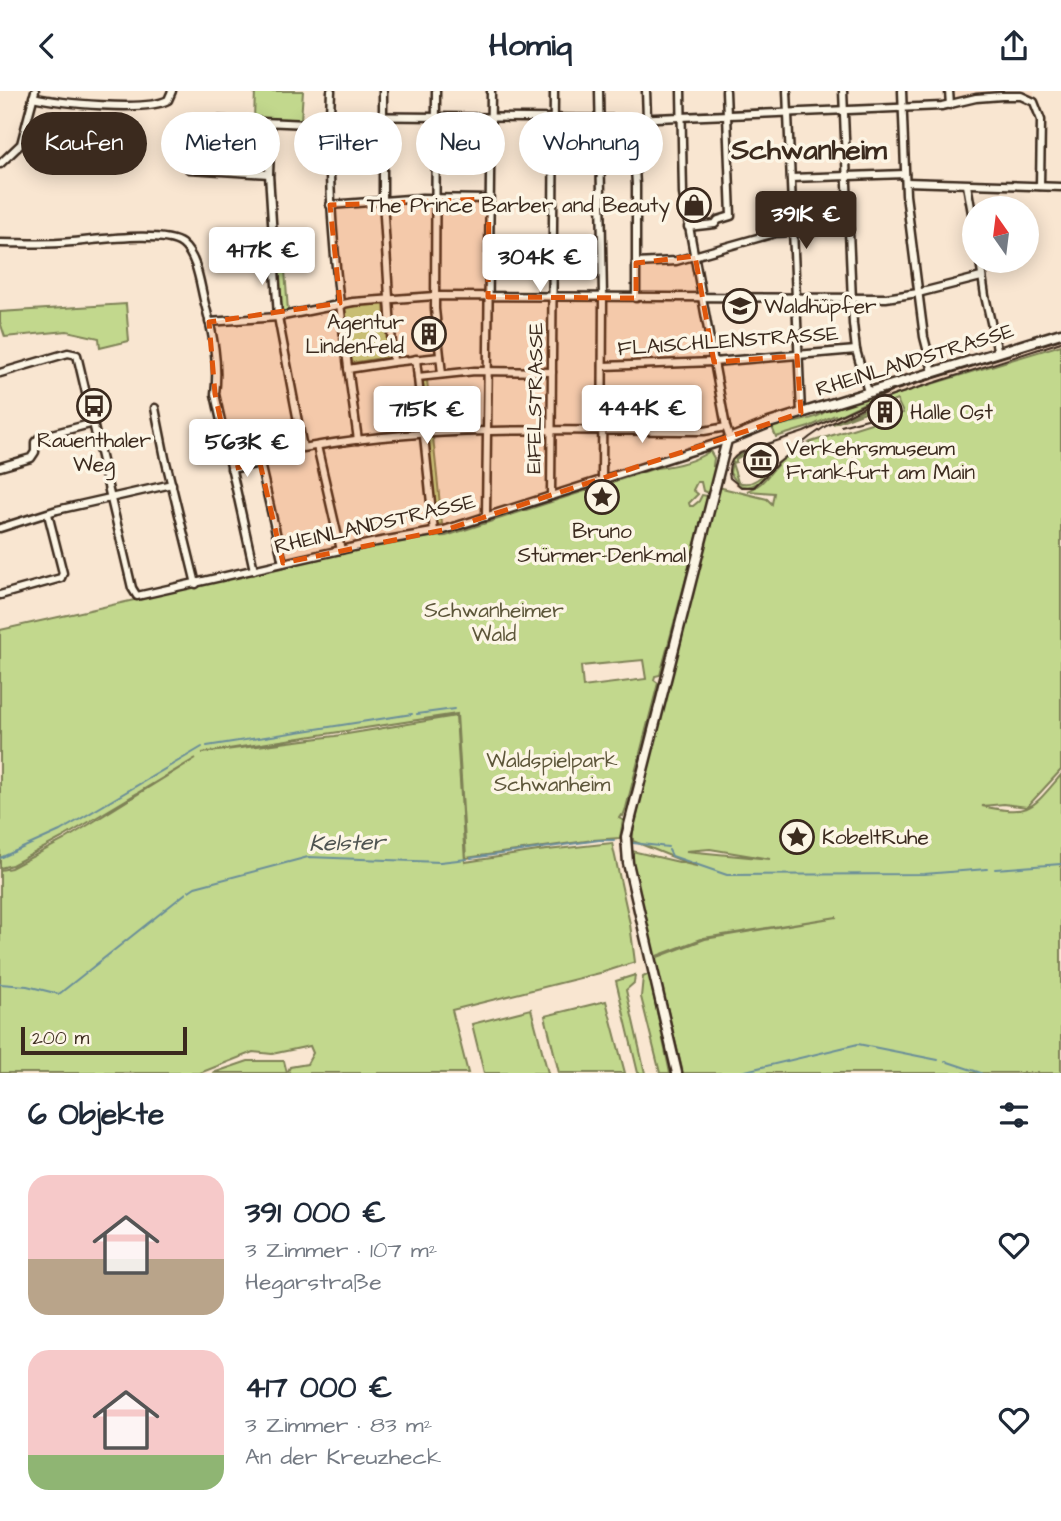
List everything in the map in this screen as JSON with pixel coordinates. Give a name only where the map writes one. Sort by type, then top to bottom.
[{"type":"street","points":[[0,164],[21,144],[34,94],[95,105],[156,104],[168,100],[173,91]]},
{"type":"street","points":[[330,112],[331,91]]},
{"type":"street","points":[[383,91],[383,112]]},
{"type":"street","points":[[436,91],[436,112]]},
{"type":"street","points":[[490,112],[491,91]]},
{"type":"street","name":"EIFELSTRASSE","points":[[554,91],[554,112]]},
{"type":"street","points":[[599,91],[600,112]]},
{"type":"street","points":[[646,91],[647,112]]},
{"type":"street","points":[[677,1073],[628,863],[625,837],[729,439],[683,194],[681,91]]},
{"type":"street","points":[[688,227],[715,224],[718,220],[731,216],[726,91]]},
{"type":"street","points":[[787,91],[801,413]]},
{"type":"street","points":[[843,91],[856,350],[868,392]]},
{"type":"street","points":[[902,91],[905,182],[924,337],[933,372]]},
{"type":"street","points":[[949,91],[950,106]]},
{"type":"street","points":[[663,118],[950,106],[976,98],[1021,96],[1034,102],[1041,120],[1040,186]]},
{"type":"street","points":[[791,178],[905,174]]},
{"type":"street","points":[[269,175],[278,317],[303,449],[423,432],[713,431],[726,427]]},
{"type":"street","points":[[330,175],[330,205],[340,303],[358,440]]},
{"type":"street","points":[[383,175],[393,362]]},
{"type":"street","points":[[436,175],[435,296],[442,374]]},
{"type":"street","points":[[486,517],[489,175]]},
{"type":"street","name":"EIFELSTRASSE","points":[[551,496],[554,175]]},
{"type":"street","points":[[601,175],[602,480]]},
{"type":"street","points":[[635,175],[636,298]]},
{"type":"street","points":[[905,182],[1061,187]]},
{"type":"street","points":[[967,185],[969,196]]},
{"type":"street","points":[[330,205],[383,199],[489,199]]},
{"type":"street","points":[[636,263],[668,262],[753,238],[792,232],[849,229]]},
{"type":"street","points":[[0,243],[63,243],[139,238],[174,240],[189,252],[201,285],[209,322],[217,367],[215,394],[254,570]]},
{"type":"street","points":[[981,273],[998,353]]},
{"type":"street","points":[[209,322],[278,317],[340,303],[435,296],[886,298],[981,277]]},
{"type":"street","name":"RHEINLANDSTRASSE","points":[[112,498],[134,593],[143,596],[403,536],[434,532],[718,444],[801,413],[1061,333]]},
{"type":"street","name":"FLAISCHLENSTRASSE","points":[[603,366],[714,362],[856,350]]},
{"type":"street","points":[[0,373],[73,353],[79,359],[112,498]]},
{"type":"street","points":[[348,369],[440,357]]},
{"type":"street","points":[[416,359],[434,532]]},
{"type":"street","points":[[418,377],[486,371],[552,372]]},
{"type":"street","points":[[155,408],[196,584]]},
{"type":"street","points":[[0,467],[31,458],[35,452],[35,442],[40,437],[94,423]]},
{"type":"street","points":[[713,431],[718,444]]},
{"type":"street","points":[[317,446],[341,550]]},
{"type":"street","points":[[231,469],[260,463],[283,563]]},
{"type":"street","points":[[0,528],[172,484]]},
{"type":"street","points":[[0,595],[61,578],[63,573],[48,514]]},
{"type":"highlighted area","points":[[489,199],[488,297],[636,298],[636,263],[695,256],[714,362],[797,356],[801,413],[448,529],[283,563],[260,463],[231,469],[215,394],[209,322],[340,303],[330,205]]},
{"type":"shaded area","points":[[954,91],[1005,91],[958,99]]},
{"type":"shaded area","points":[[1005,91],[1034,91],[1034,96],[1024,92]]},
{"type":"shaded area","points":[[1061,337],[1061,345],[895,395],[833,424],[832,422],[776,443],[776,440],[808,430],[887,393]]},
{"type":"shaded area","points":[[771,442],[739,454],[730,466],[732,479],[739,485],[759,482],[772,467],[774,469],[764,482],[748,490],[734,485],[727,472],[733,455]]},
{"type":"green space","points":[[255,91],[303,91],[302,112],[294,112],[294,120],[280,120],[280,112],[254,112]]},
{"type":"green space","points":[[285,270],[288,311],[278,312],[274,271]]},
{"type":"green space","points":[[126,304],[129,341],[100,348],[99,338],[67,331],[5,337],[0,322],[0,312]]},
{"type":"green space","points":[[384,304],[388,357],[351,363],[345,307]]},
{"type":"green space","points":[[1061,345],[1061,770],[1027,807],[1004,804],[982,806],[1010,810],[1028,807],[1043,796],[1061,775],[1061,1073],[683,1073],[655,958],[705,939],[837,917],[704,938],[654,957],[632,851],[696,866],[696,862],[685,862],[633,841],[633,831],[718,487],[767,499],[772,504],[774,493],[747,491],[760,483],[785,458],[811,442],[903,413],[897,400],[833,424],[895,395]],"holes":[[[710,849],[770,859],[686,851]]]},
{"type":"green space","points":[[422,380],[427,380],[432,427],[427,428]]},
{"type":"green space","points":[[887,392],[809,427],[776,437],[772,427],[809,419],[827,410]]},
{"type":"green space","points":[[428,437],[433,437],[442,524],[437,525]]},
{"type":"green space","points":[[710,451],[714,458],[713,466],[717,466],[711,490],[708,493],[703,491],[701,482],[697,482],[693,490],[698,494],[689,503],[693,506],[702,495],[708,496],[660,675],[655,676],[654,680],[658,683],[626,808],[623,816],[619,818],[623,820],[620,838],[466,858],[457,714],[202,753],[335,736],[456,716],[465,862],[612,843],[630,924],[635,962],[452,1010],[468,1073],[290,1073],[290,1067],[307,1064],[313,1053],[310,1046],[272,1054],[253,1052],[200,1073],[0,1073],[0,870],[11,868],[64,840],[196,758],[62,838],[12,865],[0,868],[0,630],[412,538],[446,536],[656,468],[684,463]],"holes":[[[643,660],[646,679],[583,687],[581,666]]]},
{"type":"green space","points":[[742,453],[736,462],[732,463],[738,482],[754,481],[766,471],[765,467],[772,467],[754,485],[739,485],[730,473],[732,460]]},
{"type":"green space","points":[[649,974],[670,1073],[660,1073],[641,997],[643,977]]},
{"type":"green space","points":[[635,975],[634,983],[626,990],[645,1073],[638,1073],[616,981]]},
{"type":"green space","points":[[606,1001],[625,1073],[559,1073],[545,1016]]},
{"type":"green space","points":[[531,1009],[548,1073],[484,1073],[472,1024]]},
{"type":"green space","points":[[248,1061],[284,1061],[287,1073],[213,1073]]},
{"type":"waterway","points":[[417,714],[454,709]]},
{"type":"waterway","points":[[207,746],[412,714]]},
{"type":"waterway","points":[[0,858],[60,831],[202,747]]},
{"type":"waterway","name":"Kelster","points":[[471,858],[614,840]]},
{"type":"waterway","name":"Kelster","points":[[633,843],[668,847]]},
{"type":"waterway","name":"Kelster","points":[[669,850],[672,856],[727,875],[924,874],[987,869]]},
{"type":"waterway","name":"Kelster","points":[[189,891],[195,887],[308,857],[440,862],[467,859]]},
{"type":"waterway","name":"Kelster","points":[[995,869],[1061,864]]},
{"type":"waterway","name":"Kelster","points":[[0,984],[27,986],[59,994],[186,893]]},
{"type":"waterway","points":[[737,1073],[858,1044],[938,1060]]},
{"type":"waterway","points":[[945,1061],[981,1073]]},
{"type":"tram line","points":[[1061,339],[893,391],[804,432],[740,453],[730,464],[730,478],[741,487],[754,487],[810,437],[874,402],[1061,342]]},
{"type":"tram line","points":[[841,426],[871,418]]},
{"type":"place","name":"The Prince Barber and Beauty","points":[[694,205]]},
{"type":"place","name":"Waldhüpfer","points":[[740,306]]},
{"type":"place","name":"Agentur Lindenfeld","points":[[429,334]]},
{"type":"place","name":"Rauenthaler Weg","points":[[94,406]]},
{"type":"place","name":"Halle Ost","points":[[885,412]]},
{"type":"place","name":"Verkehrsmuseum Frankfurt am Main","points":[[761,460]]},
{"type":"place","name":"Bruno Stürmer-Denkmal","points":[[602,497]]},
{"type":"place","name":"KobeltRuhe","points":[[797,837]]},
{"type":"district","name":"Schwanheim","points":[[809,150]]},
{"type":"park label","name":"Schwanheimer Wald","points":[[494,622]]},
{"type":"park label","name":"Waldspielpark Schwanheim","points":[[552,772]]}]
